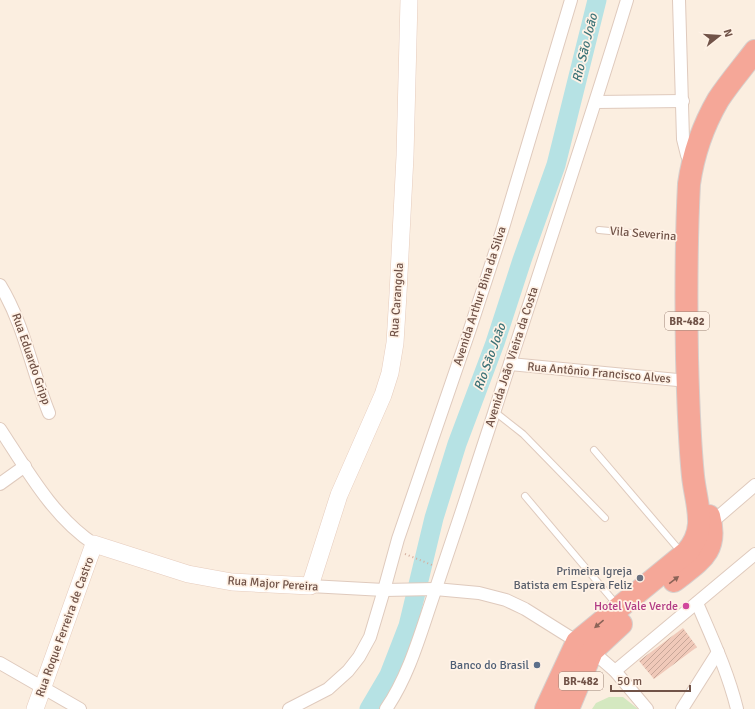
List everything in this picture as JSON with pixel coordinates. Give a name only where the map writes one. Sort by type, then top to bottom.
[{"type":"highway","name":"BR-482","points":[[546,709],[585,647],[619,608],[683,555],[694,544],[700,528],[693,477],[688,381],[687,238],[692,165],[702,136],[718,100],[755,51]]},
{"type":"highway","name":"BR-482","points":[[568,709],[585,647],[703,559],[709,550],[713,536],[711,523],[708,510],[693,477]]},
{"type":"street","name":"Rua Carangola","points":[[310,586],[339,495],[383,395],[390,373],[395,343],[406,156],[409,0]]},
{"type":"street","name":"Avenida Arthur Bina da Silva","points":[[289,709],[328,689],[351,666],[370,637],[398,539],[470,329],[506,216],[571,0]]},
{"type":"street","name":"Avenida João Vieira da Costa","points":[[386,709],[395,695],[414,651],[432,589],[468,498],[510,364],[596,102],[627,0]]},
{"type":"street","points":[[679,0],[684,146],[692,165]]},
{"type":"street","points":[[596,102],[683,101]]},
{"type":"street","name":"Rua Eduardo Gripp","points":[[0,285],[11,303],[22,331],[38,385],[49,413]]},
{"type":"street","name":"Rua Antônio Francisco Alves","points":[[510,364],[688,381]]},
{"type":"street","name":"Rua Major Pereira","points":[[0,429],[58,513],[77,533],[94,544],[188,574],[253,584],[384,590],[432,589],[479,593],[506,600],[526,609],[585,647],[615,671],[647,709]]},
{"type":"street","points":[[0,484],[25,466]]},
{"type":"street","points":[[711,523],[755,486]]},
{"type":"street","name":"Rua Roque Ferreira de Castro","points":[[35,709],[94,544]]},
{"type":"street","points":[[615,671],[755,554]]},
{"type":"street","points":[[697,603],[718,652],[732,690],[737,709]]},
{"type":"street","points":[[682,709],[718,652]]},
{"type":"street","points":[[0,663],[43,686],[80,709]]},
{"type":"lane","name":"Vila Severina","points":[[599,230],[687,238]]},
{"type":"lane","points":[[495,412],[523,434],[605,518]]},
{"type":"lane","points":[[594,450],[683,555]]},
{"type":"lane","points":[[525,496],[619,608]]},
{"type":"path","points":[[406,555],[432,565]]},
{"type":"green space","points":[[609,697],[623,697],[638,709],[592,709],[596,703]]},
{"type":"building","points":[[683,628],[697,647],[654,679],[639,661]]},
{"type":"waterway","name":"Rio São João","points":[[369,709],[389,675],[408,626],[434,518],[457,444],[495,343],[522,260],[556,165],[597,0]]},
{"type":"place","name":"Primeira Igreja Batista em Espera Feliz","points":[[640,578]]},
{"type":"place","name":"Hotel Vale Verde","points":[[686,606]]},
{"type":"place","name":"Banco do Brasil","points":[[537,665]]}]
